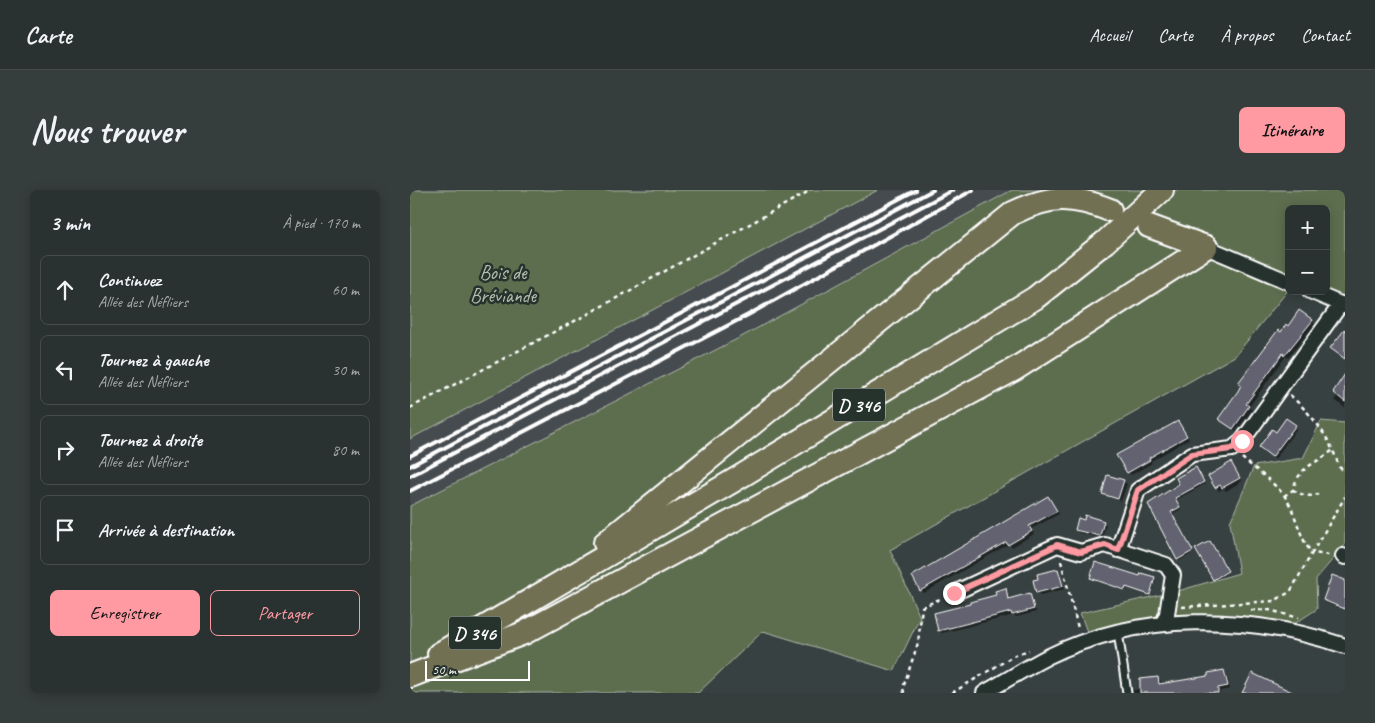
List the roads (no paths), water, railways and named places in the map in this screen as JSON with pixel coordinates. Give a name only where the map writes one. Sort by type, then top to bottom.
[{"type":"main road","name":"D 346","points":[[410,670],[742,476],[1035,298],[1106,242],[1162,190]]},
{"type":"main road","points":[[539,595],[715,457],[1013,213],[1033,204],[1064,198],[1081,200],[1110,210]]},
{"type":"main road","points":[[1149,226],[1206,247]]},
{"type":"main road","points":[[410,676],[524,633],[1006,373],[1206,247]]},
{"type":"street","points":[[1206,247],[1285,280]]},
{"type":"street","points":[[1118,550],[1138,490],[1192,454],[1232,449],[1242,441],[1343,305],[1319,295]]},
{"type":"street","points":[[954,593],[1057,545],[1081,552],[1105,545],[1166,565],[1172,575],[1168,610],[1164,623]]},
{"type":"street","points":[[984,693],[1047,657],[1118,632],[1164,623],[1230,623],[1276,628],[1307,634],[1345,646]]},
{"type":"lane","points":[[1118,632],[1127,693]]},
{"type":"railway","points":[[410,456],[916,190]]},
{"type":"railway","points":[[410,466],[933,190]]},
{"type":"railway","points":[[410,476],[953,190]]},
{"type":"railway","points":[[410,491],[748,315],[973,190]]},
{"type":"park label","name":"Bois de Bréviande","points":[[503,284]]}]
